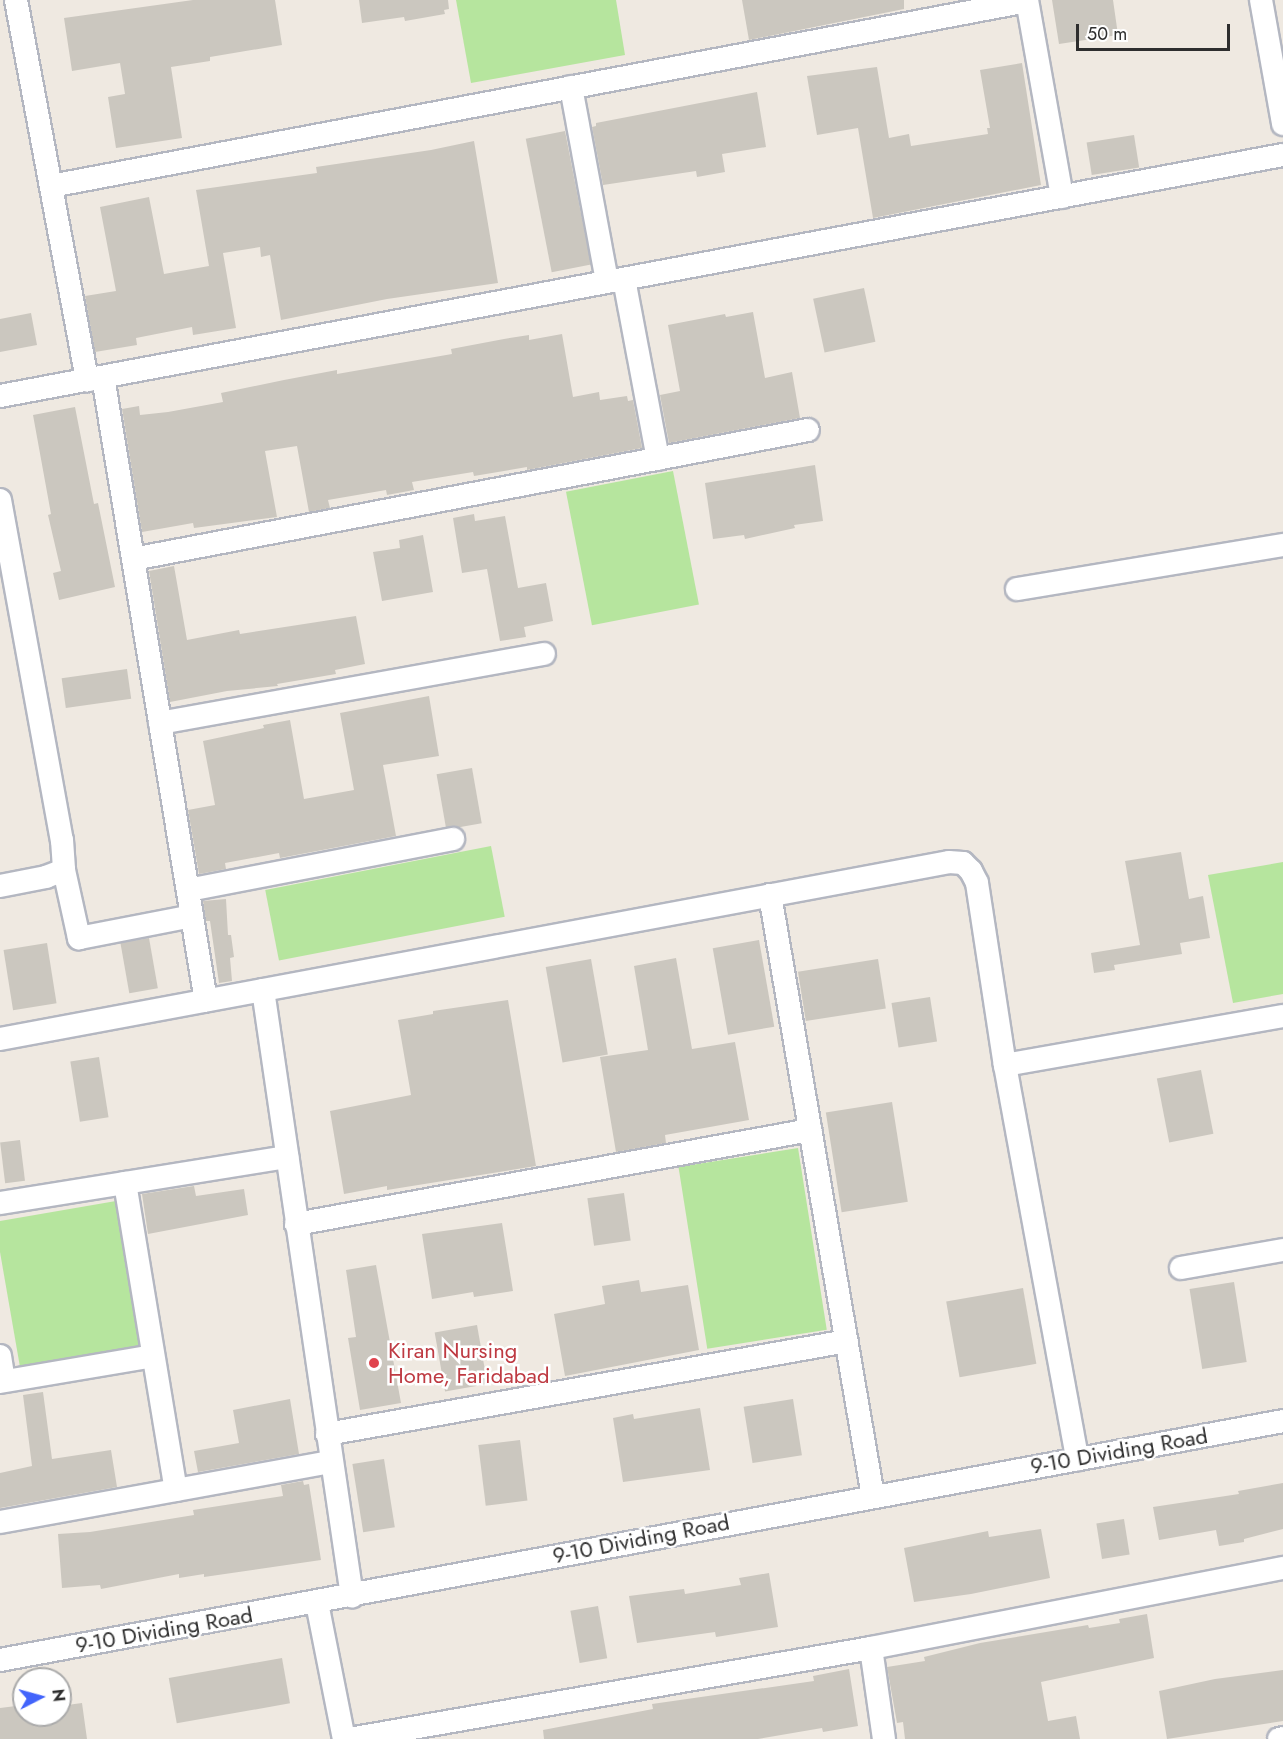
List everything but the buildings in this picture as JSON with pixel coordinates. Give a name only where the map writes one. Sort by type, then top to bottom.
[{"type":"street","points":[[16,0],[51,186],[133,558],[206,1001]]},
{"type":"street","points":[[1261,0],[1283,124]]},
{"type":"street","points":[[51,186],[1027,1],[1062,197]]},
{"type":"street","points":[[571,87],[658,459]]},
{"type":"street","points":[[0,396],[1283,155]]},
{"type":"street","points":[[133,558],[807,430]]},
{"type":"street","points":[[0,500],[4,550],[62,840],[64,870],[79,938],[192,916]]},
{"type":"street","points":[[1017,589],[1283,544]]},
{"type":"street","points":[[160,723],[544,654]]},
{"type":"street","points":[[188,890],[453,839]]},
{"type":"street","points":[[0,1040],[949,862],[963,863],[971,871],[977,883],[1005,1065],[1077,1459]]},
{"type":"street","points":[[0,886],[46,877],[64,870]]},
{"type":"street","points":[[770,895],[873,1496]]},
{"type":"street","points":[[263,990],[330,1462],[352,1596]]},
{"type":"street","points":[[1005,1065],[1283,1016]]},
{"type":"street","points":[[297,1224],[810,1130]]},
{"type":"street","points":[[0,1203],[287,1156]]},
{"type":"street","points":[[124,1183],[176,1490]]},
{"type":"street","points":[[1181,1268],[1283,1250]]},
{"type":"street","points":[[327,1434],[847,1341]]},
{"type":"street","points":[[0,1356],[2,1381],[153,1356]]},
{"type":"street","name":"9-10 Dividing Road","points":[[0,1660],[317,1603],[873,1496],[1283,1421]]},
{"type":"street","points":[[0,1522],[330,1462]]},
{"type":"street","points":[[349,1739],[871,1648],[1283,1568]]},
{"type":"street","points":[[317,1603],[344,1739]]},
{"type":"street","points":[[871,1648],[884,1739]]},
{"type":"green space","points":[[456,0],[616,0],[625,55],[471,83]]},
{"type":"green space","points":[[673,471],[699,605],[592,625],[566,492]]},
{"type":"green space","points":[[491,846],[505,917],[279,961],[265,890]]},
{"type":"green space","points":[[1283,862],[1283,994],[1233,1003],[1208,875]]},
{"type":"green space","points":[[798,1148],[827,1330],[707,1349],[678,1167]]},
{"type":"green space","points":[[116,1201],[141,1346],[20,1367],[0,1252],[0,1221]]},
{"type":"place","name":"Kiran Nursing Home, Faridabad","points":[[374,1363]]}]
